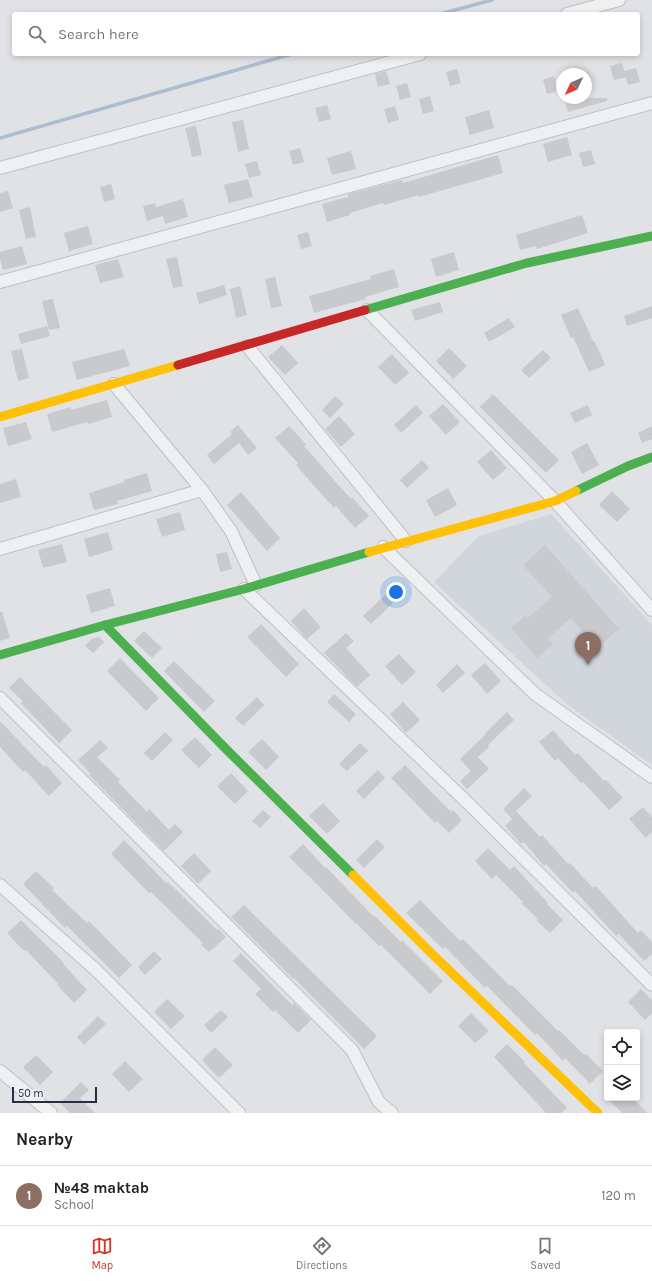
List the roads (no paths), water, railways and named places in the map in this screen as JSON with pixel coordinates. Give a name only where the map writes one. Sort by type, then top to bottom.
[{"type":"street","points":[[574,12],[619,0]]},
{"type":"street","points":[[0,168],[413,56]]},
{"type":"street","points":[[0,282],[652,103]]},
{"type":"street","points":[[0,417],[527,263],[652,236]]},
{"type":"street","points":[[367,310],[555,501],[652,610]]},
{"type":"street","points":[[247,346],[406,541]]},
{"type":"street","points":[[114,384],[202,490],[231,531],[256,585]]},
{"type":"street","points":[[0,655],[105,625],[256,585],[406,541],[555,501],[628,466],[652,457]]},
{"type":"street","points":[[0,549],[202,490]]},
{"type":"street","points":[[383,548],[535,694],[652,777]]},
{"type":"street","points":[[244,588],[471,806],[652,985]]},
{"type":"street","points":[[105,625],[226,749],[430,952],[598,1113]]},
{"type":"street","points":[[0,698],[352,1050],[379,1102],[392,1113]]},
{"type":"street","points":[[0,885],[96,970],[239,1113]]},
{"type":"street","points":[[0,1071],[51,1113]]},
{"type":"waterway","points":[[447,12],[492,0]]},
{"type":"waterway","points":[[0,138],[285,56]]},
{"type":"place","name":"№48 maktab","points":[[588,665]]}]
